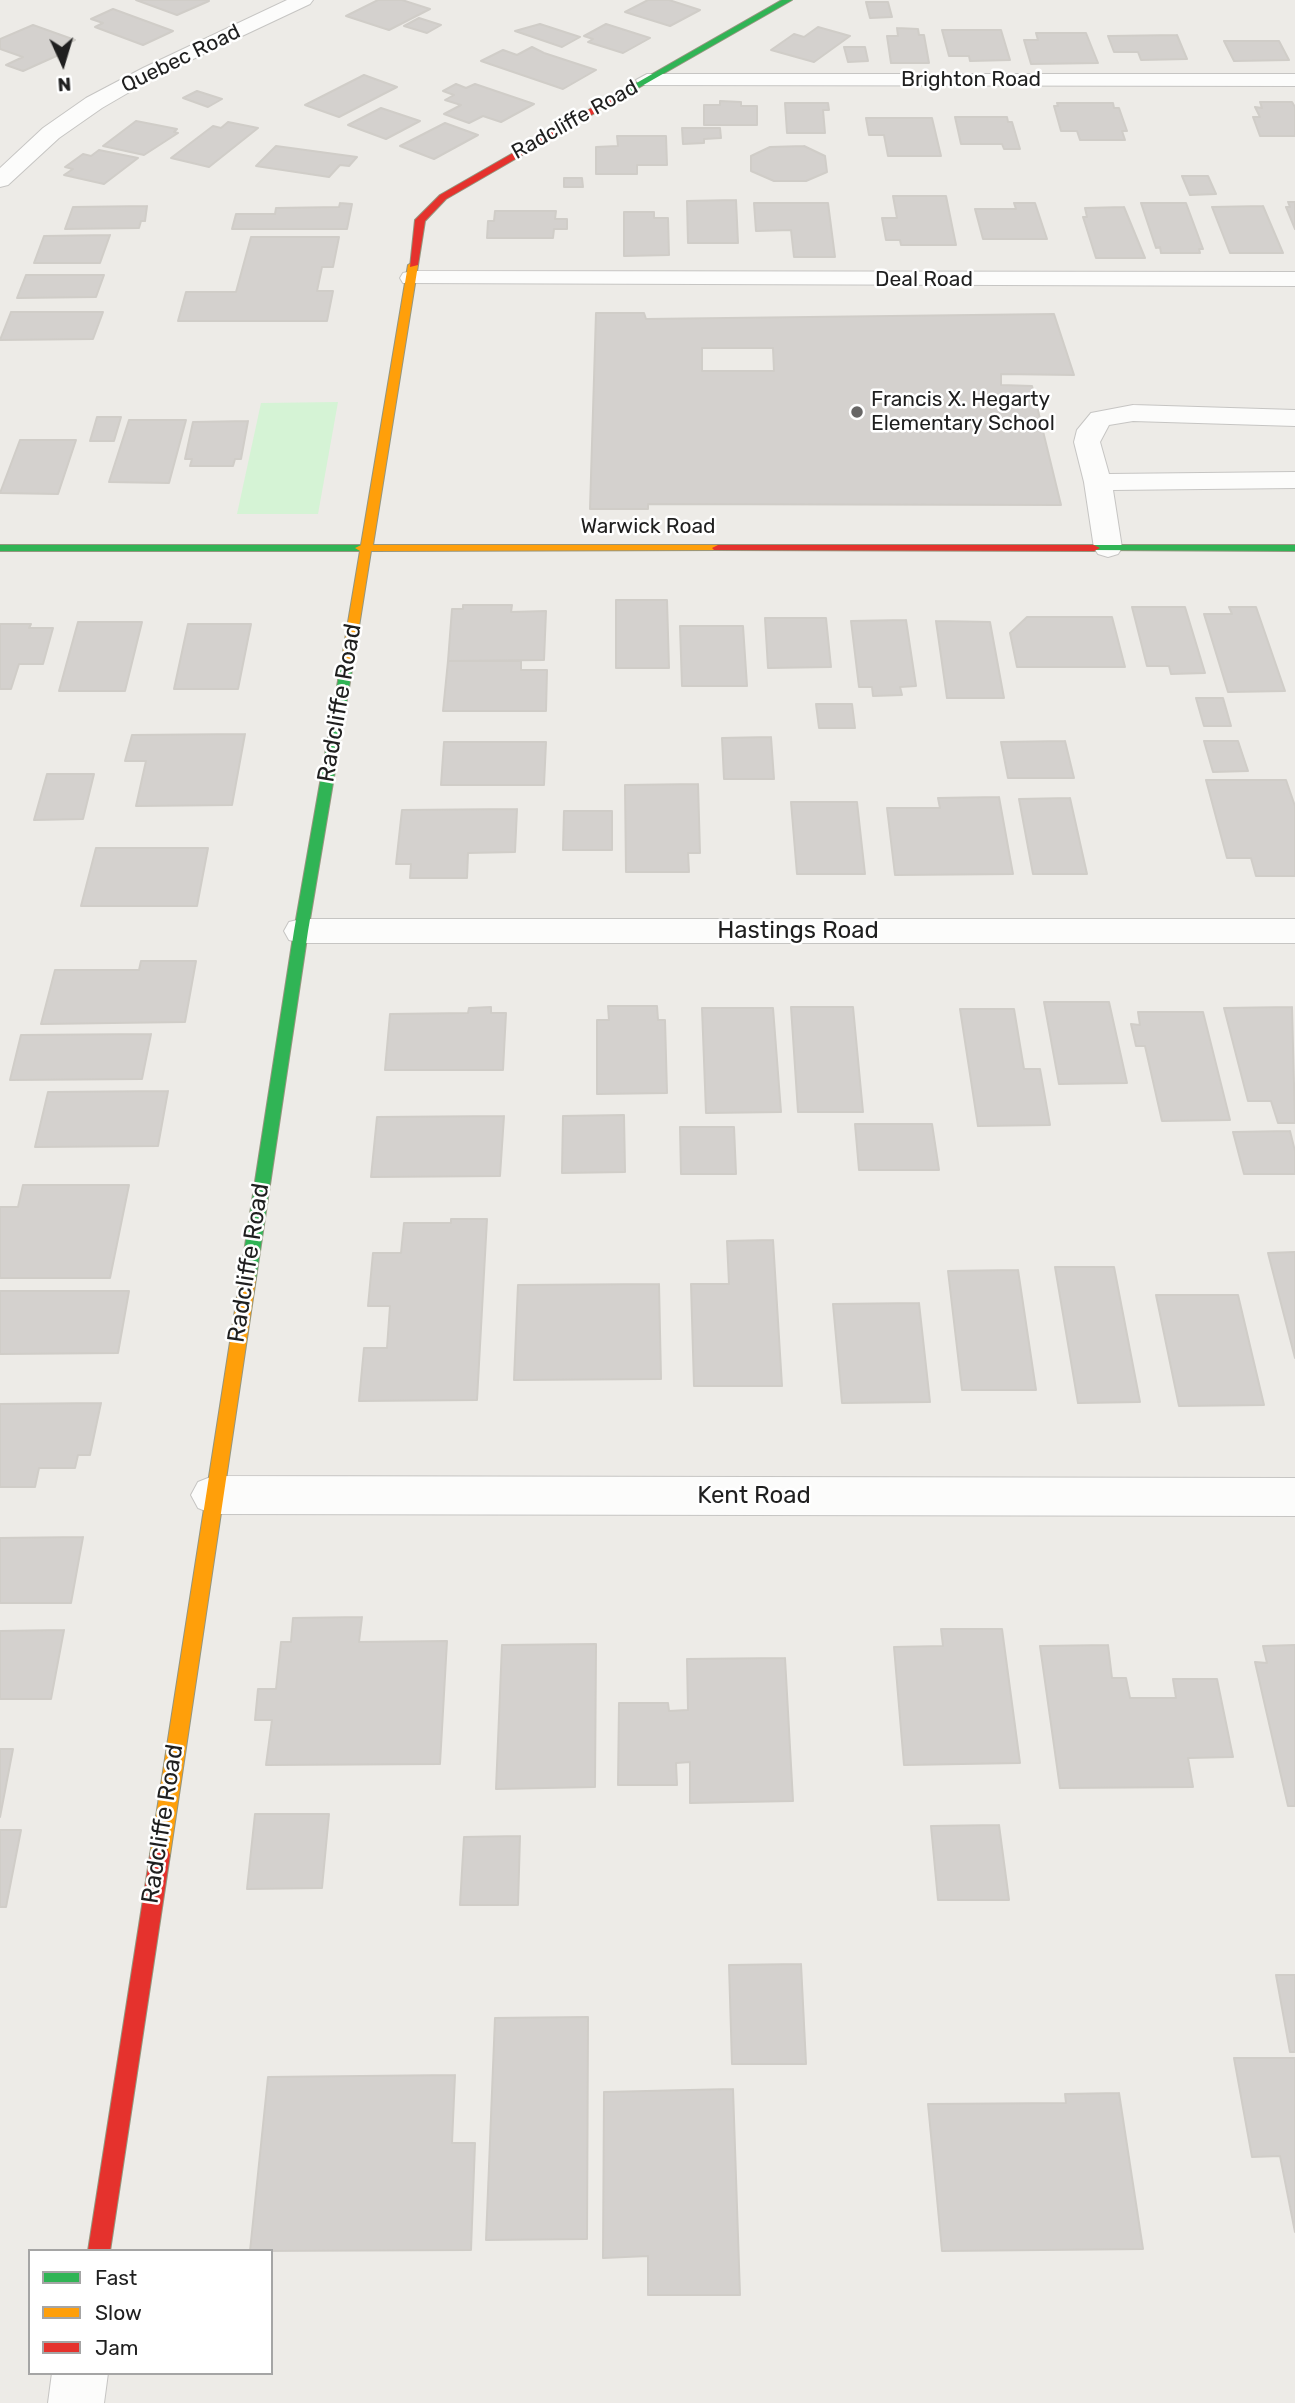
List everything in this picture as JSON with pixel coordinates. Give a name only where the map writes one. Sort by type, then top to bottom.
[{"type":"street","name":"Quebec Road","points":[[0,180],[51,133],[94,103],[150,72],[303,0]]},
{"type":"street","name":"Radcliffe Road","points":[[99,2249],[301,931],[420,220],[443,197],[788,0]]},
{"type":"street","name":"Brighton Road","points":[[647,80],[1295,80]]},
{"type":"street","name":"Deal Road","points":[[412,278],[1295,279]]},
{"type":"street","points":[[1108,548],[1098,481],[1087,442],[1090,430],[1100,419],[1133,414],[1295,418]]},
{"type":"street","points":[[1098,481],[1295,480]]},
{"type":"street","name":"Warwick Road","points":[[0,548],[1295,548]]},
{"type":"street","name":"Hastings Road","points":[[301,931],[1295,931]]},
{"type":"street","name":"Kent Road","points":[[213,1495],[1295,1497]]},
{"type":"street","points":[[75,2403],[80,2375]]},
{"type":"green space","points":[[338,402],[318,514],[237,514],[261,403]]},
{"type":"building","points":[[136,0],[206,0],[209,1],[177,15]]},
{"type":"building","points":[[378,0],[402,0],[430,9],[389,30],[346,16]]},
{"type":"building","points":[[648,0],[669,0],[700,10],[670,26],[625,12]]},
{"type":"building","points":[[866,2],[888,2],[892,17],[870,18]]},
{"type":"building","points":[[113,9],[173,31],[143,45],[95,27],[103,23],[91,19]]},
{"type":"building","points":[[419,18],[441,25],[427,33],[404,26]]},
{"type":"building","points":[[540,24],[580,37],[562,47],[515,31]]},
{"type":"building","points":[[606,24],[650,38],[623,53],[588,42],[593,39],[584,36]]},
{"type":"building","points":[[33,25],[75,40],[54,49],[63,53],[23,71],[6,65],[23,57],[0,49],[0,39]]},
{"type":"building","points":[[818,27],[850,36],[814,62],[771,50],[794,34],[804,37]]},
{"type":"building","points":[[897,28],[918,29],[919,35],[924,35],[929,63],[891,63],[887,36],[898,36]]},
{"type":"building","points":[[942,30],[1001,30],[1010,60],[970,61],[969,56],[949,56]]},
{"type":"building","points":[[1036,33],[1086,33],[1098,63],[1031,64],[1024,40],[1038,40]]},
{"type":"building","points":[[1177,35],[1187,59],[1141,60],[1138,52],[1114,52],[1108,36]]},
{"type":"building","points":[[1224,41],[1279,41],[1289,60],[1234,61]]},
{"type":"building","points":[[532,47],[596,70],[563,89],[481,61],[503,50],[517,55]]},
{"type":"building","points":[[844,47],[865,47],[868,61],[848,62]]},
{"type":"building","points":[[364,75],[397,87],[339,117],[305,105]]},
{"type":"building","points":[[456,84],[466,88],[475,84],[534,104],[501,122],[483,116],[469,123],[444,114],[461,105],[445,100],[454,95],[443,91]]},
{"type":"building","points":[[197,91],[222,99],[208,107],[183,98]]},
{"type":"building","points":[[720,101],[741,102],[741,106],[757,106],[757,125],[704,125],[704,105],[720,105]]},
{"type":"building","points":[[1260,102],[1292,102],[1295,107],[1295,136],[1260,136],[1253,117],[1260,117],[1255,107],[1262,108]]},
{"type":"building","points":[[785,103],[828,103],[829,110],[823,110],[825,133],[787,133]]},
{"type":"building","points":[[1057,103],[1113,103],[1114,108],[1119,108],[1127,131],[1122,131],[1125,140],[1080,140],[1077,131],[1061,131],[1054,106],[1058,106]]},
{"type":"building","points":[[381,108],[420,121],[386,139],[348,125]]},
{"type":"building","points":[[955,117],[1007,117],[1008,122],[1012,122],[1020,149],[1004,149],[1002,144],[961,144]]},
{"type":"building","points":[[866,118],[932,118],[941,156],[888,156],[884,135],[869,135]]},
{"type":"building","points":[[136,121],[177,129],[174,132],[178,133],[144,155],[103,146]]},
{"type":"building","points":[[228,122],[258,128],[209,167],[171,158],[213,126],[221,128]]},
{"type":"building","points":[[445,123],[478,135],[434,159],[400,146]]},
{"type":"building","points":[[682,128],[720,128],[721,138],[704,139],[704,143],[683,144]]},
{"type":"building","points":[[617,136],[666,136],[667,165],[637,165],[637,174],[596,174],[596,147],[618,146]]},
{"type":"building","points":[[276,146],[357,157],[349,166],[340,165],[329,177],[256,166]]},
{"type":"building","points":[[804,146],[825,156],[827,172],[806,181],[774,181],[751,171],[751,156],[770,147]]},
{"type":"building","points":[[99,150],[138,158],[104,184],[64,175],[73,169],[65,167],[83,154],[91,156]]},
{"type":"building","points":[[1182,176],[1208,176],[1216,194],[1190,195]]},
{"type":"building","points":[[564,178],[582,178],[583,187],[564,187]]},
{"type":"building","points":[[893,196],[946,196],[956,245],[901,245],[900,240],[886,240],[882,218],[897,218]]},
{"type":"building","points":[[736,200],[738,243],[688,243],[687,201]]},
{"type":"building","points":[[1288,202],[1295,202],[1295,229],[1286,207],[1290,207]]},
{"type":"building","points":[[340,203],[352,204],[347,229],[232,229],[236,214],[275,214],[276,208],[339,207]]},
{"type":"building","points":[[754,203],[828,203],[835,257],[794,257],[791,230],[756,231]]},
{"type":"building","points":[[1014,203],[1035,203],[1047,239],[983,239],[975,209],[1016,209]]},
{"type":"building","points":[[1141,203],[1186,203],[1203,249],[1199,249],[1200,253],[1161,253],[1160,247],[1156,248]]},
{"type":"building","points":[[147,206],[145,221],[141,221],[139,228],[65,229],[73,207]]},
{"type":"building","points":[[1263,206],[1283,253],[1230,253],[1212,207]]},
{"type":"building","points":[[1124,207],[1145,258],[1096,258],[1083,217],[1087,217],[1085,208]]},
{"type":"building","points":[[495,211],[556,211],[555,219],[567,219],[567,229],[554,229],[553,238],[487,238],[488,221],[494,221]]},
{"type":"building","points":[[624,212],[654,212],[654,218],[668,218],[669,255],[624,256]]},
{"type":"building","points":[[110,235],[100,263],[34,263],[44,236]]},
{"type":"building","points":[[251,237],[339,237],[333,267],[322,267],[317,291],[333,291],[327,321],[178,321],[186,292],[236,292]]},
{"type":"building","points":[[26,275],[104,275],[96,297],[17,298]]},
{"type":"building","points":[[11,312],[103,312],[93,339],[0,340]]},
{"type":"building","points":[[596,313],[644,313],[646,319],[1054,314],[1074,375],[1001,374],[1001,385],[1032,386],[1061,505],[648,504],[648,509],[590,509]],"holes":[[[702,348],[773,348],[774,371],[702,371]]]},
{"type":"building","points":[[97,417],[121,417],[114,441],[90,441]]},
{"type":"building","points":[[129,420],[186,420],[169,483],[109,482]]},
{"type":"building","points":[[248,421],[241,459],[235,459],[233,466],[190,466],[192,459],[185,459],[193,422]]},
{"type":"building","points":[[20,440],[76,440],[58,494],[0,493]]},
{"type":"building","points":[[616,600],[667,600],[669,668],[616,668]]},
{"type":"building","points":[[463,605],[512,605],[511,612],[546,611],[544,660],[448,661],[452,609],[463,609]]},
{"type":"building","points":[[1132,607],[1185,607],[1205,673],[1171,674],[1169,666],[1147,666]]},
{"type":"building","points":[[1229,607],[1256,607],[1285,691],[1228,692],[1204,614],[1232,614]]},
{"type":"building","points":[[1027,617],[1112,617],[1125,667],[1017,667],[1010,633]]},
{"type":"building","points":[[765,618],[826,618],[831,667],[768,668]]},
{"type":"building","points":[[906,620],[916,686],[900,687],[902,695],[873,696],[872,687],[859,687],[851,621]]},
{"type":"building","points":[[936,621],[990,622],[1004,698],[947,698]]},
{"type":"building","points":[[78,622],[142,622],[125,691],[59,691]]},
{"type":"building","points":[[0,624],[31,624],[29,628],[53,628],[43,664],[19,664],[11,689],[0,689]]},
{"type":"building","points":[[188,624],[251,624],[238,689],[174,689]]},
{"type":"building","points":[[680,626],[743,626],[747,686],[682,686]]},
{"type":"building","points":[[448,661],[521,661],[521,670],[547,670],[546,711],[443,711]]},
{"type":"building","points":[[1196,698],[1223,698],[1231,726],[1204,726]]},
{"type":"building","points":[[816,704],[852,704],[855,728],[819,728]]},
{"type":"building","points":[[245,734],[232,805],[136,806],[146,761],[125,761],[132,735]]},
{"type":"building","points":[[771,737],[774,779],[724,779],[722,738]]},
{"type":"building","points":[[1065,741],[1074,778],[1008,778],[1001,742]]},
{"type":"building","points":[[1204,741],[1238,741],[1248,771],[1213,772]]},
{"type":"building","points":[[444,742],[546,742],[544,785],[441,785]]},
{"type":"building","points":[[47,774],[94,774],[83,819],[34,820]]},
{"type":"building","points":[[1206,780],[1286,780],[1295,806],[1295,876],[1256,876],[1251,858],[1227,858]]},
{"type":"building","points":[[698,784],[700,853],[688,853],[689,872],[626,872],[625,785]]},
{"type":"building","points":[[999,797],[1013,874],[895,875],[887,808],[940,808],[938,798]]},
{"type":"building","points":[[1070,798],[1087,874],[1033,874],[1019,799]]},
{"type":"building","points":[[791,802],[857,802],[865,874],[797,874]]},
{"type":"building","points":[[517,809],[515,852],[468,853],[467,878],[410,878],[411,864],[396,864],[402,810]]},
{"type":"building","points":[[564,811],[612,811],[612,850],[563,850]]},
{"type":"building","points":[[96,848],[208,848],[197,906],[81,906]]},
{"type":"building","points":[[141,961],[196,961],[185,1022],[41,1024],[55,970],[139,970]]},
{"type":"building","points":[[1044,1002],[1109,1002],[1127,1083],[1059,1084]]},
{"type":"building","points":[[608,1006],[657,1006],[658,1020],[665,1020],[667,1093],[597,1094],[597,1020],[609,1020]]},
{"type":"building","points":[[491,1007],[491,1013],[506,1013],[503,1070],[385,1070],[390,1014],[468,1013],[469,1008]]},
{"type":"building","points":[[791,1007],[853,1007],[863,1112],[798,1112]]},
{"type":"building","points":[[1292,1007],[1295,1123],[1278,1123],[1271,1101],[1248,1101],[1224,1008]]},
{"type":"building","points":[[702,1008],[773,1008],[781,1112],[706,1113]]},
{"type":"building","points":[[960,1009],[1014,1009],[1024,1069],[1040,1069],[1050,1125],[978,1126]]},
{"type":"building","points":[[1138,1012],[1203,1012],[1230,1120],[1162,1121],[1145,1046],[1136,1046],[1131,1024],[1140,1025]]},
{"type":"building","points":[[151,1034],[142,1079],[10,1080],[21,1035]]},
{"type":"building","points":[[168,1091],[158,1146],[35,1147],[48,1092]]},
{"type":"building","points":[[624,1115],[625,1172],[562,1173],[563,1116]]},
{"type":"building","points":[[504,1116],[500,1176],[371,1177],[377,1117]]},
{"type":"building","points":[[855,1124],[932,1124],[939,1170],[859,1170]]},
{"type":"building","points":[[680,1127],[734,1127],[736,1174],[681,1174]]},
{"type":"building","points":[[1290,1131],[1295,1151],[1295,1174],[1244,1174],[1233,1132]]},
{"type":"building","points":[[23,1185],[129,1185],[110,1278],[0,1278],[0,1207],[18,1207]]},
{"type":"building","points":[[451,1219],[487,1219],[477,1400],[359,1401],[364,1348],[387,1348],[390,1306],[368,1306],[373,1253],[401,1253],[404,1223],[451,1223]]},
{"type":"building","points":[[773,1240],[782,1386],[694,1386],[691,1284],[729,1284],[727,1241]]},
{"type":"building","points":[[1295,1252],[1295,1358],[1268,1253]]},
{"type":"building","points":[[1055,1267],[1114,1267],[1140,1402],[1078,1403]]},
{"type":"building","points":[[1018,1270],[1036,1390],[962,1390],[948,1271]]},
{"type":"building","points":[[659,1284],[661,1379],[514,1380],[518,1285]]},
{"type":"building","points":[[0,1291],[129,1291],[118,1353],[0,1354]]},
{"type":"building","points":[[1156,1295],[1238,1295],[1264,1405],[1179,1406]]},
{"type":"building","points":[[919,1303],[930,1402],[842,1403],[833,1304]]},
{"type":"building","points":[[101,1403],[90,1455],[78,1455],[75,1468],[39,1468],[35,1487],[0,1487],[0,1404]]},
{"type":"building","points":[[83,1537],[71,1603],[0,1603],[0,1538]]},
{"type":"building","points":[[362,1617],[359,1642],[447,1641],[440,1764],[266,1765],[272,1720],[255,1720],[258,1689],[276,1689],[281,1642],[291,1642],[293,1618]]},
{"type":"building","points":[[941,1629],[1002,1629],[1020,1763],[904,1765],[894,1647],[943,1646]]},
{"type":"building","points":[[64,1630],[51,1699],[0,1699],[0,1631]]},
{"type":"building","points":[[596,1644],[595,1787],[496,1789],[502,1645]]},
{"type":"building","points":[[1108,1645],[1112,1678],[1126,1678],[1130,1698],[1176,1698],[1173,1679],[1217,1679],[1233,1757],[1188,1758],[1193,1787],[1060,1788],[1040,1646]]},
{"type":"building","points":[[1295,1645],[1295,1806],[1288,1806],[1255,1662],[1267,1663],[1263,1646]]},
{"type":"building","points":[[785,1658],[793,1801],[690,1803],[690,1762],[676,1763],[677,1785],[618,1785],[619,1703],[668,1703],[669,1711],[688,1710],[687,1659]]},
{"type":"building","points":[[0,1749],[13,1749],[0,1817]]},
{"type":"building","points":[[255,1814],[329,1814],[322,1888],[247,1889]]},
{"type":"building","points":[[999,1825],[1009,1900],[938,1900],[931,1826]]},
{"type":"building","points":[[0,1830],[21,1830],[6,1907],[0,1907]]},
{"type":"building","points":[[520,1836],[518,1905],[460,1905],[464,1837]]},
{"type":"building","points":[[801,1964],[806,2064],[732,2064],[729,1965]]},
{"type":"building","points":[[1276,1975],[1295,1975],[1295,2052],[1290,2052]]},
{"type":"building","points":[[588,2017],[587,2239],[486,2240],[495,2018]]},
{"type":"building","points":[[1234,2058],[1295,2058],[1295,2232],[1280,2156],[1252,2157]]},
{"type":"building","points":[[455,2075],[452,2143],[475,2143],[471,2250],[250,2249],[268,2077]]},
{"type":"building","points":[[733,2089],[740,2295],[648,2295],[648,2256],[603,2258],[604,2092]]},
{"type":"building","points":[[1119,2093],[1143,2249],[942,2251],[928,2104],[1066,2103],[1065,2094]]},
{"type":"traffic: fast","points":[[623,93],[788,0]]},
{"type":"traffic: fast","points":[[0,548],[361,548]]},
{"type":"traffic: fast","points":[[1094,548],[1295,548]]},
{"type":"traffic: fast","points":[[248,1278],[301,931],[348,658]]},
{"type":"traffic: slow","points":[[348,658],[413,265]]},
{"type":"traffic: slow","points":[[361,548],[718,548]]},
{"type":"traffic: slow","points":[[160,1855],[248,1278]]},
{"type":"traffic: jam","points":[[413,265],[420,220],[443,197],[623,93]]},
{"type":"traffic: jam","points":[[718,548],[1094,548]]},
{"type":"traffic: jam","points":[[99,2249],[160,1855]]},
{"type":"place","name":"Francis X. Hegarty Elementary School","points":[[857,412]]}]
